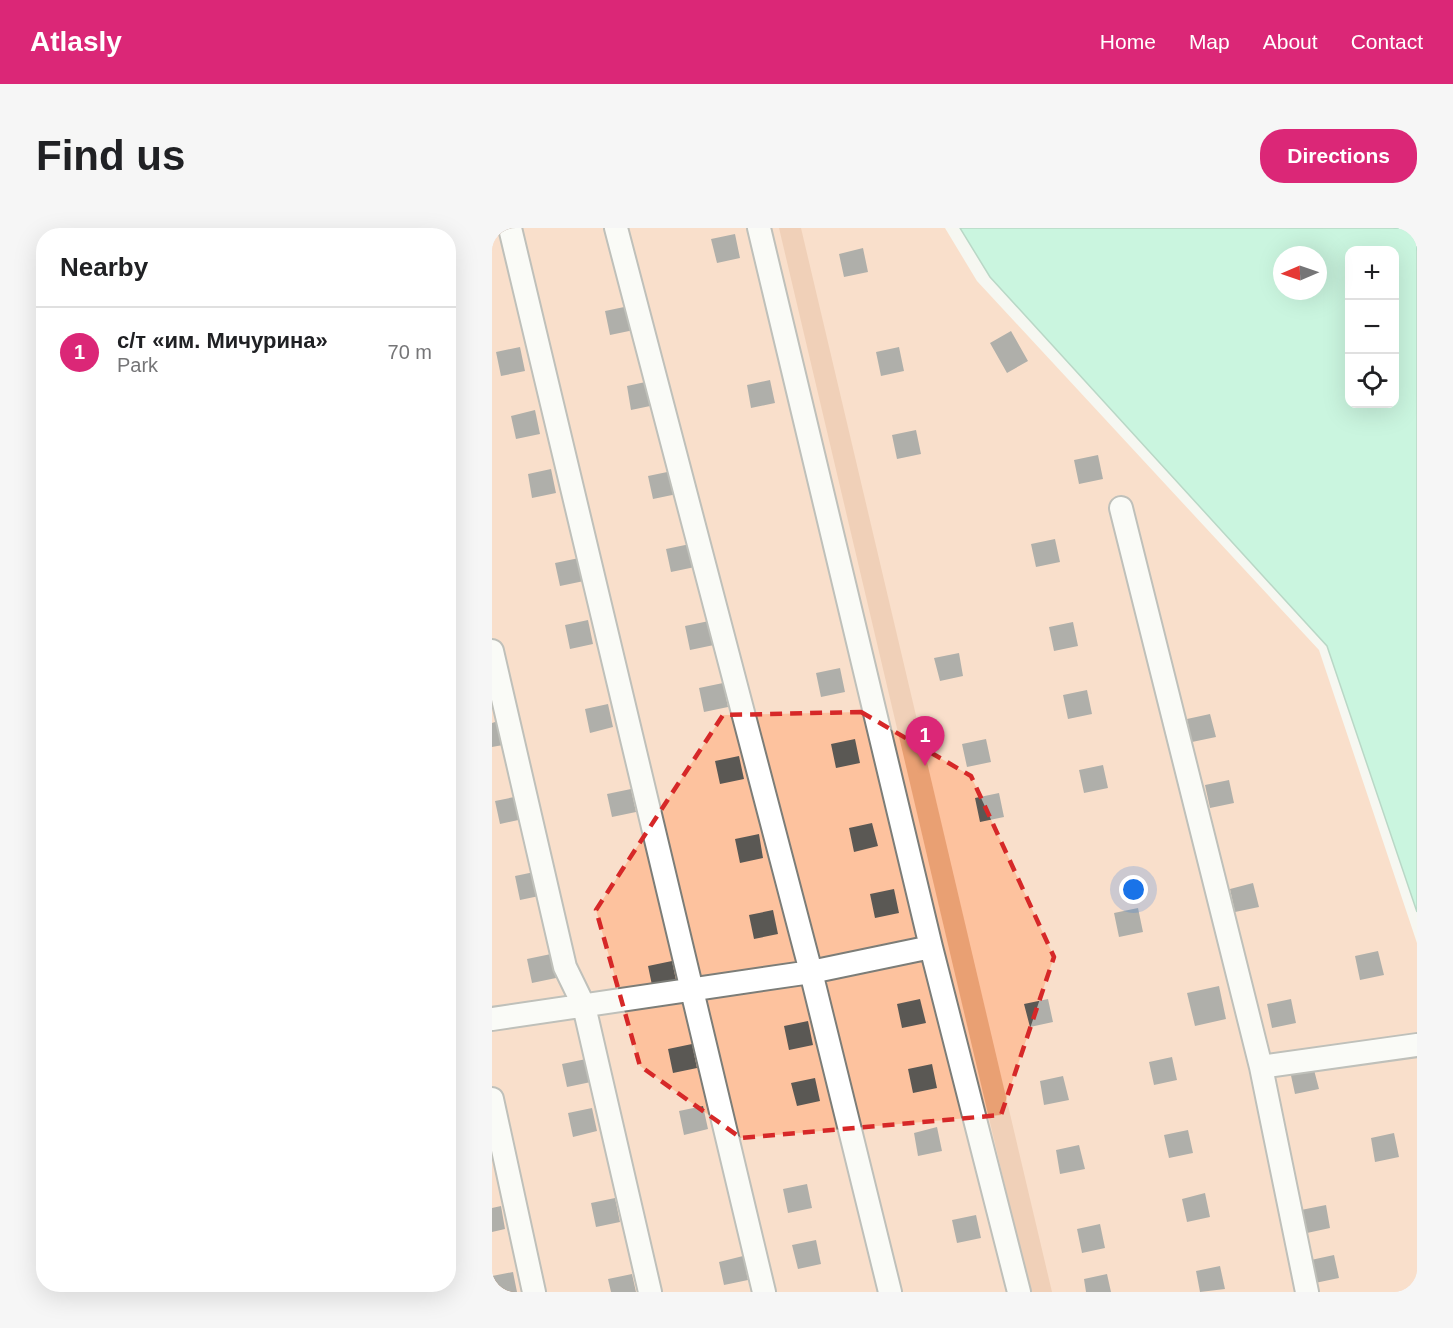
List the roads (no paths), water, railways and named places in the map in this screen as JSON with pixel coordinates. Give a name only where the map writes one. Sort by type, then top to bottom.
[{"type":"lane","points":[[510,228],[764,1292]]},
{"type":"lane","points":[[616,228],[812,972],[890,1292]]},
{"type":"lane","points":[[759,228],[931,947],[1019,1292]]},
{"type":"lane","points":[[1121,508],[1260,1067],[1307,1292]]},
{"type":"lane","points":[[492,651],[565,967],[584,1006],[650,1292]]},
{"type":"lane","points":[[492,1019],[812,972],[931,947]]},
{"type":"lane","points":[[1260,1067],[1417,1045]]},
{"type":"lane","points":[[492,1099],[534,1292]]},
{"type":"place","name":"с/т «им. Мичурина»","points":[[925,766]]}]
